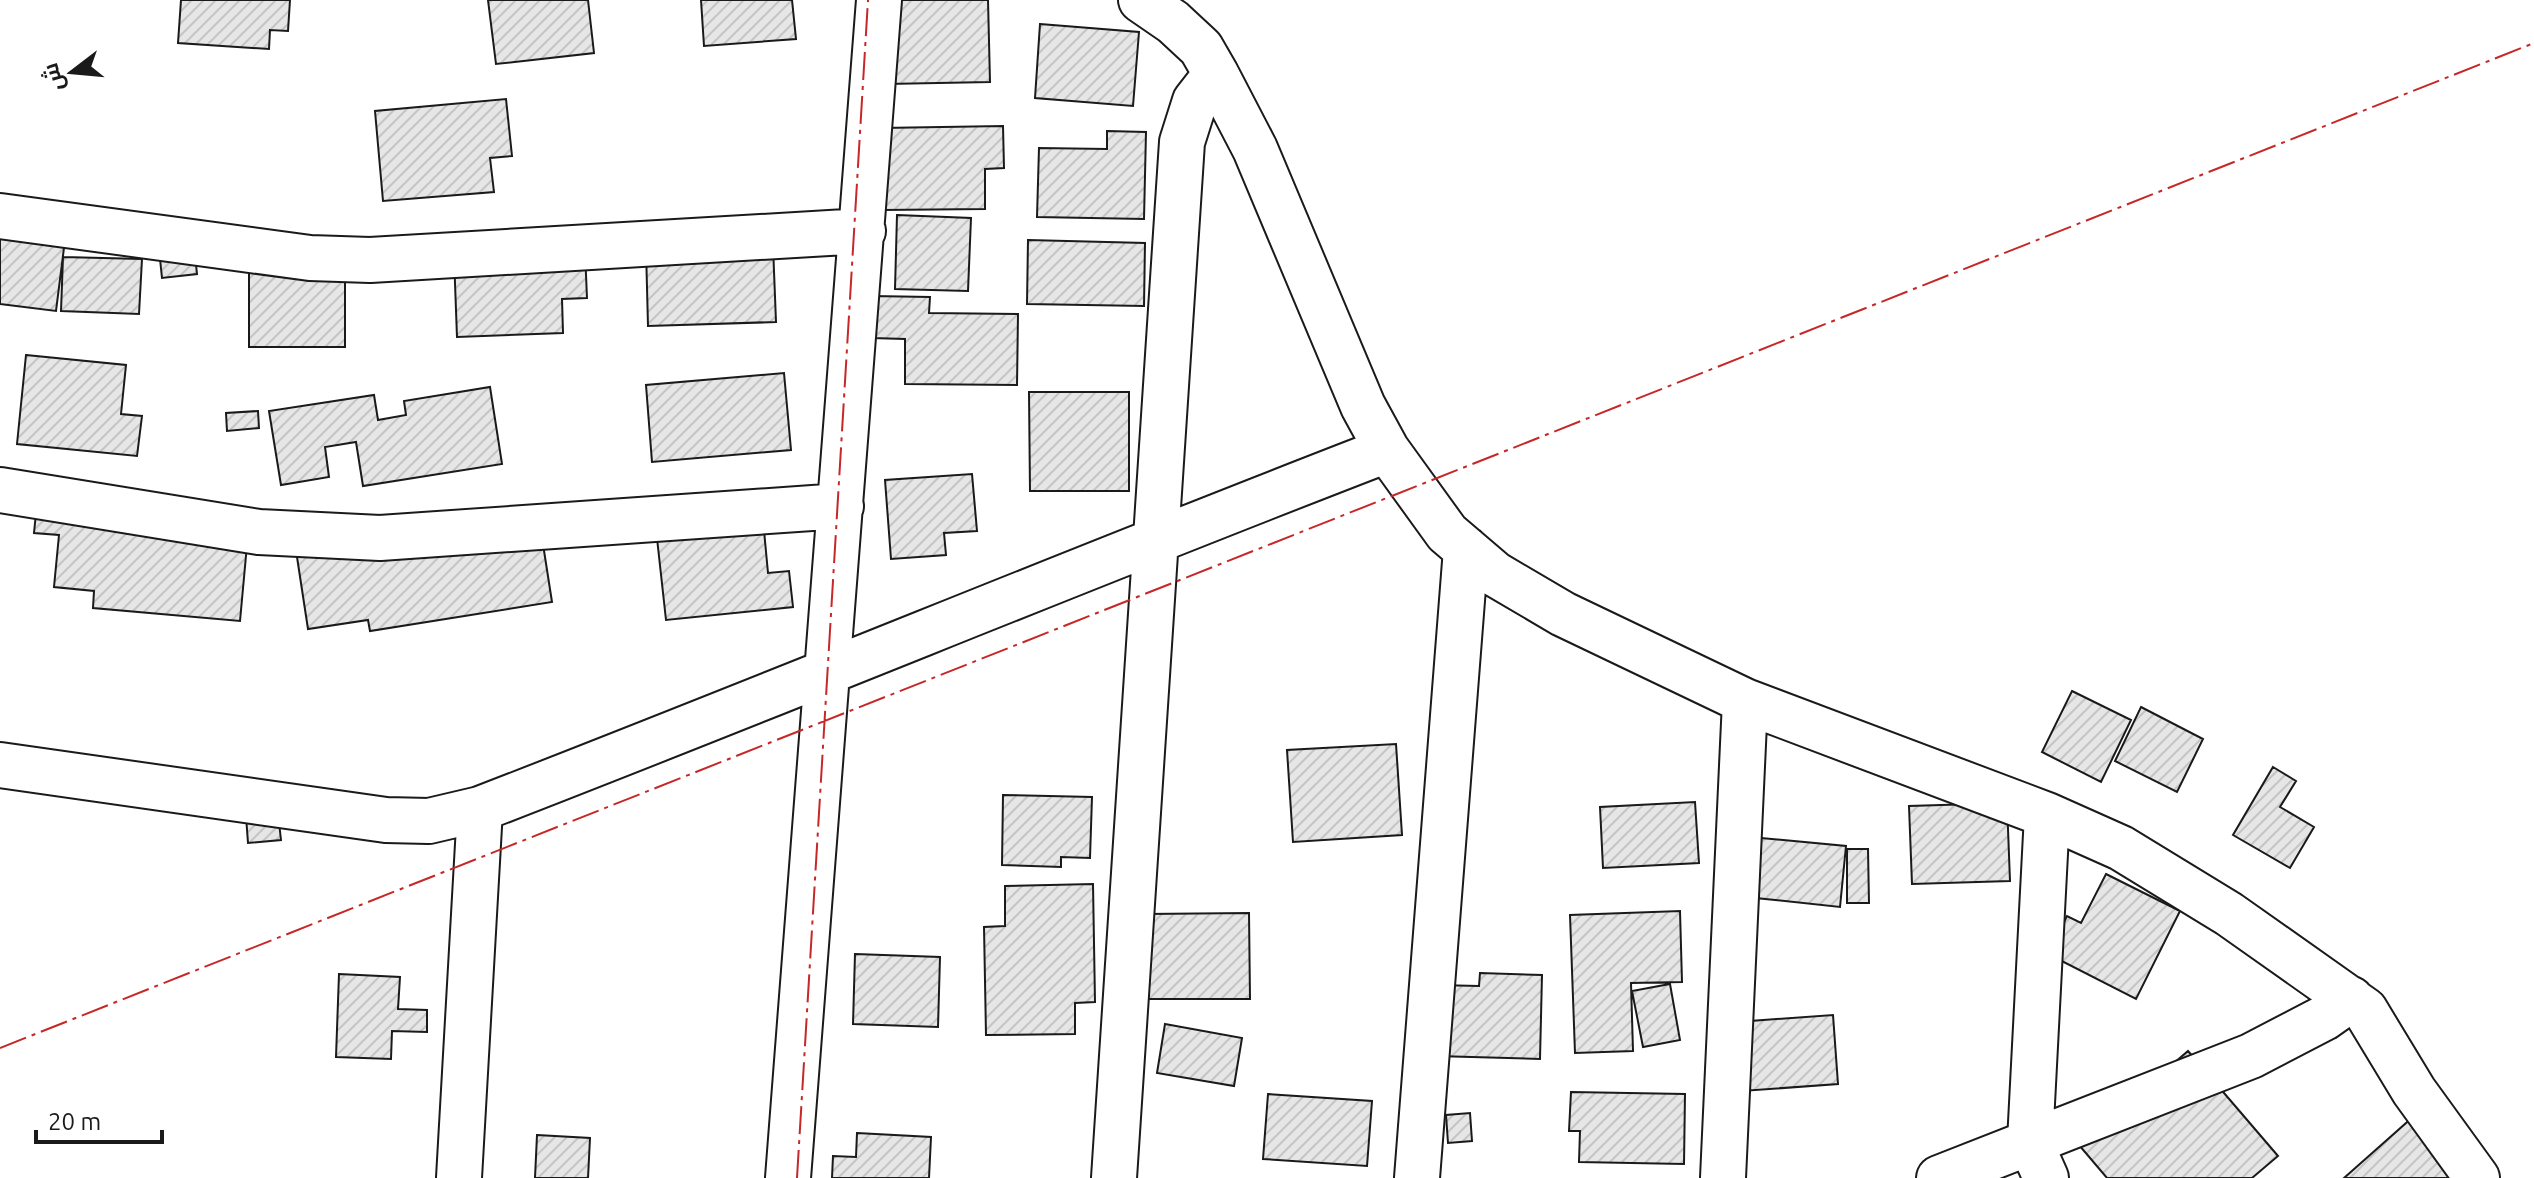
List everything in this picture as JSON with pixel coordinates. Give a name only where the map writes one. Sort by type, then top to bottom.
[{"type":"street","points":[[788,1178],[879,0]]},
{"type":"street","points":[[1141,0],[1173,22],[1201,48],[1216,74],[1255,149],[1363,406],[1387,450],[1447,533],[1495,574],[1563,614],[1745,701],[2047,815],[2121,848],[2229,914],[2365,1010],[2414,1091],[2477,1178]]},
{"type":"street","points":[[1114,1178],[1182,142],[1195,101],[1216,74]]},
{"type":"street","points":[[0,216],[310,258],[370,260],[863,231]]},
{"type":"street","points":[[0,765],[386,820],[429,821],[480,809],[827,675],[1155,540],[1387,450]]},
{"type":"street","points":[[0,490],[259,532],[380,538],[841,506]]},
{"type":"street","points":[[1417,1178],[1466,549]]},
{"type":"street","points":[[1723,1178],[1745,701]]},
{"type":"street","points":[[459,1178],[480,809]]},
{"type":"street","points":[[2038,1160],[2047,815]]},
{"type":"street","points":[[1939,1178],[2038,1160],[2251,1056],[2324,1018],[2351,999]]},
{"type":"building","points":[[181,0],[290,0],[288,31],[270,30],[269,49],[178,43]]},
{"type":"building","points":[[488,0],[588,0],[594,53],[496,64]]},
{"type":"building","points":[[701,0],[792,0],[796,39],[704,46]]},
{"type":"building","points":[[883,0],[988,0],[990,82],[886,84]]},
{"type":"building","points":[[1040,24],[1139,32],[1133,106],[1035,98]]},
{"type":"building","points":[[506,99],[512,156],[490,158],[494,192],[383,201],[375,111]]},
{"type":"building","points":[[1003,126],[1004,168],[985,169],[985,209],[882,210],[881,128]]},
{"type":"building","points":[[1107,131],[1146,132],[1144,219],[1037,217],[1039,148],[1107,149]]},
{"type":"building","points":[[897,215],[971,218],[968,291],[895,289]]},
{"type":"building","points":[[0,224],[66,232],[56,311],[0,304]]},
{"type":"building","points":[[1028,240],[1145,243],[1144,306],[1027,304]]},
{"type":"building","points":[[194,246],[197,274],[162,278],[159,249]]},
{"type":"building","points":[[773,246],[776,322],[648,326],[646,249]]},
{"type":"building","points":[[585,251],[587,298],[562,299],[563,333],[457,337],[454,256]]},
{"type":"building","points":[[63,257],[142,259],[139,314],[61,311]]},
{"type":"building","points":[[249,263],[345,263],[345,347],[249,347]]},
{"type":"building","points":[[872,296],[930,297],[929,313],[1018,314],[1017,385],[905,384],[905,339],[872,338]]},
{"type":"building","points":[[26,355],[126,365],[121,414],[142,416],[137,456],[17,444]]},
{"type":"building","points":[[784,373],[791,450],[652,462],[646,385]]},
{"type":"building","points":[[490,387],[502,464],[363,486],[356,442],[325,447],[329,477],[281,485],[269,411],[374,395],[378,420],[406,415],[404,401]]},
{"type":"building","points":[[1029,392],[1129,392],[1129,491],[1030,491]]},
{"type":"building","points":[[258,411],[259,428],[227,431],[226,413]]},
{"type":"building","points":[[972,474],[977,531],[944,533],[946,555],[891,559],[885,480]]},
{"type":"building","points":[[37,503],[249,523],[240,621],[93,608],[94,591],[54,587],[59,535],[34,533]]},
{"type":"building","points":[[762,509],[768,573],[789,571],[793,607],[666,620],[655,520]]},
{"type":"building","points":[[540,525],[552,602],[370,631],[368,620],[308,629],[297,557]]},
{"type":"building","points":[[2072,691],[2131,720],[2101,782],[2042,752]]},
{"type":"building","points":[[2141,707],[2203,739],[2177,792],[2115,761]]},
{"type":"building","points":[[1396,744],[1402,835],[1293,842],[1287,750]]},
{"type":"building","points":[[2273,767],[2296,781],[2280,807],[2314,827],[2290,868],[2233,835]]},
{"type":"building","points":[[1003,795],[1092,797],[1090,858],[1061,857],[1061,867],[1002,865]]},
{"type":"building","points":[[1695,802],[1699,863],[1603,868],[1600,807]]},
{"type":"building","points":[[2007,803],[2010,881],[1912,884],[1909,806]]},
{"type":"building","points":[[278,814],[281,840],[248,843],[246,816]]},
{"type":"building","points":[[1761,838],[1846,846],[1840,907],[1756,898]]},
{"type":"building","points":[[1847,849],[1868,849],[1869,903],[1847,903]]},
{"type":"building","points":[[2106,874],[2180,911],[2136,999],[2048,954],[2067,916],[2081,923]]},
{"type":"building","points":[[1093,884],[1095,1002],[1075,1003],[1075,1034],[986,1035],[984,927],[1005,926],[1005,886]]},
{"type":"building","points":[[1680,911],[1682,982],[1631,983],[1633,1051],[1575,1053],[1570,915]]},
{"type":"building","points":[[1249,913],[1250,999],[1147,999],[1145,914]]},
{"type":"building","points":[[855,954],[940,957],[938,1027],[853,1024]]},
{"type":"building","points":[[1480,973],[1542,975],[1540,1059],[1436,1056],[1437,985],[1479,986]]},
{"type":"building","points":[[339,974],[400,977],[398,1009],[427,1010],[427,1032],[392,1031],[391,1059],[336,1057]]},
{"type":"building","points":[[1670,984],[1680,1040],[1643,1047],[1632,991]]},
{"type":"building","points":[[1833,1015],[1838,1084],[1742,1091],[1737,1022]]},
{"type":"building","points":[[1165,1024],[1242,1038],[1234,1086],[1157,1073]]},
{"type":"building","points":[[2188,1051],[2278,1156],[2252,1178],[2107,1178],[2079,1145]]},
{"type":"building","points":[[1571,1092],[1685,1094],[1684,1164],[1579,1162],[1580,1131],[1569,1131]]},
{"type":"building","points":[[1268,1094],[1372,1101],[1367,1166],[1263,1159]]},
{"type":"building","points":[[1470,1113],[1472,1141],[1448,1143],[1446,1115]]},
{"type":"building","points":[[2414,1116],[2469,1178],[2344,1178]]},
{"type":"building","points":[[857,1133],[931,1137],[929,1178],[832,1178],[833,1156],[856,1157]]},
{"type":"building","points":[[537,1135],[590,1138],[588,1178],[535,1178]]},
{"type":"power","points":[[797,1178],[868,0]]},
{"type":"power","points":[[0,1048],[2534,43]]}]
